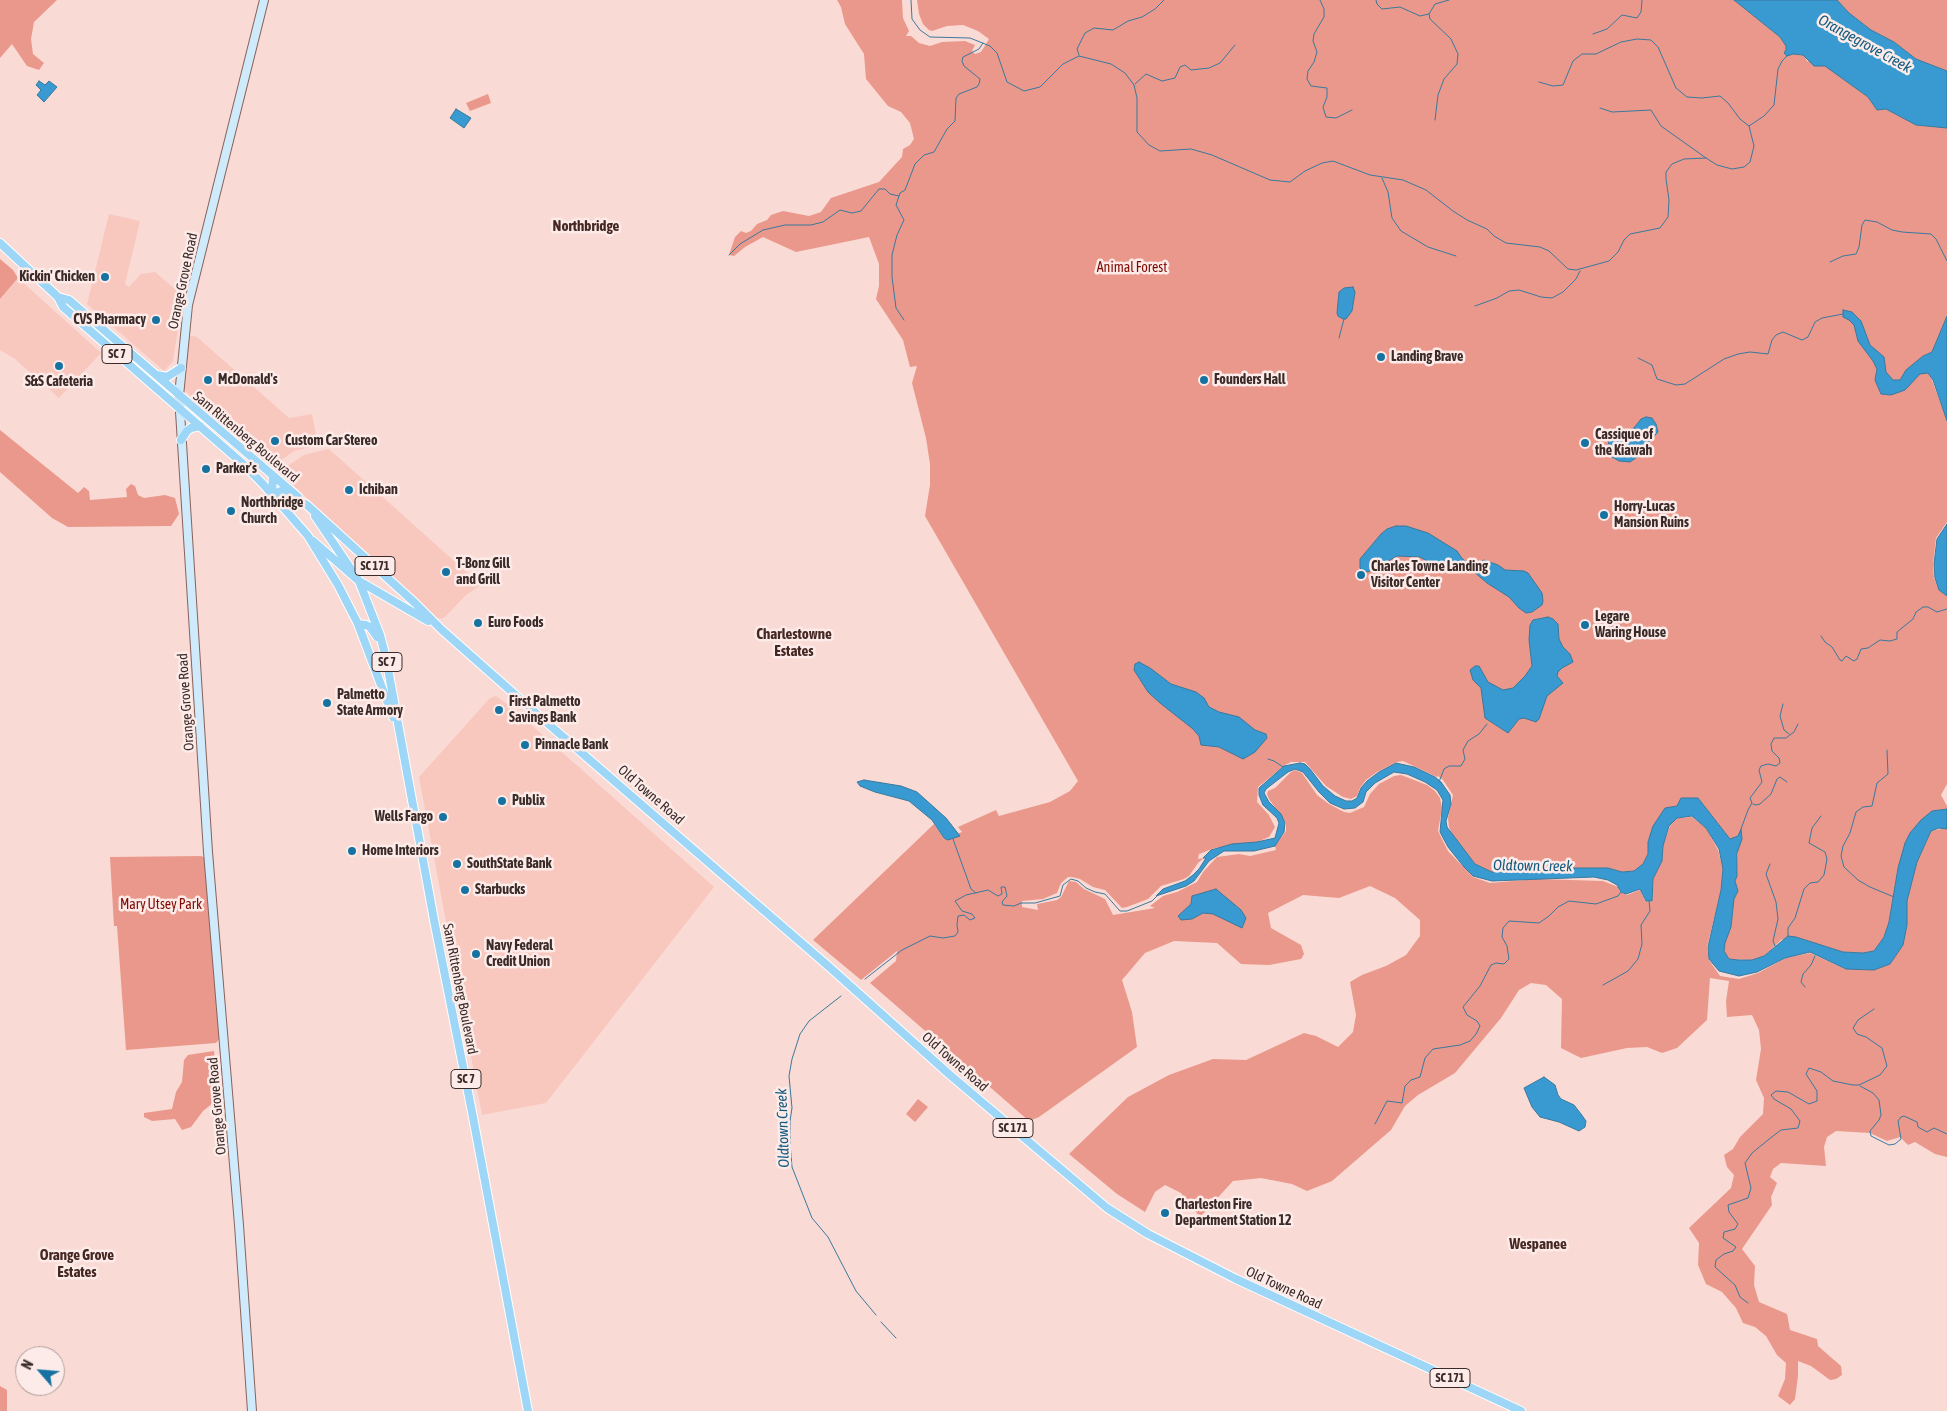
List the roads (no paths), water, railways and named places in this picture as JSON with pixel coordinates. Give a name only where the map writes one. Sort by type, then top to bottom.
[{"type":"main road","name":"Sam Rittenberg Boulevard","points":[[0,243],[58,297],[63,307],[242,463],[308,536],[338,585],[358,624],[380,678],[403,748]]},
{"type":"main road","name":"Sam Rittenberg Boulevard","points":[[58,297],[69,300],[307,505],[359,581],[373,614],[386,658],[528,1411]]},
{"type":"main road","points":[[152,373],[161,377],[167,377],[181,368]]},
{"type":"main road","points":[[182,440],[187,431],[200,426]]},
{"type":"main road","points":[[242,463],[260,474],[273,476],[272,495],[281,491],[307,505]]},
{"type":"main road","name":"Old Towne Road","points":[[307,505],[442,630],[827,965],[950,1075],[1107,1208],[1148,1234],[1224,1273],[1521,1411]]},
{"type":"main road","name":"Old Towne Road","points":[[308,536],[359,581],[442,630]]},
{"type":"main road","points":[[358,624],[366,624],[374,630],[386,658]]},
{"type":"street","name":"Orange Grove Road","points":[[252,1411],[238,1207],[208,852],[179,396],[188,305],[264,0]]},
{"type":"water","name":"Orangegrove Creek","points":[[1734,0],[1837,0],[1849,13],[1871,30],[1894,42],[1916,59],[1947,71],[1947,128],[1916,125],[1886,109],[1877,110],[1868,97],[1825,66],[1814,66],[1803,55],[1793,54],[1787,56],[1784,53],[1786,46],[1780,37]]},
{"type":"water","points":[[39,81],[45,85],[49,81],[57,87],[44,102],[37,95],[41,90],[36,85]]},
{"type":"water","points":[[456,109],[471,118],[464,128],[450,118]]},
{"type":"water","points":[[1353,287],[1355,292],[1352,311],[1346,319],[1343,319],[1337,313],[1339,292],[1344,288]]},
{"type":"water","points":[[1843,310],[1852,312],[1861,321],[1870,345],[1884,357],[1886,372],[1893,380],[1900,380],[1906,370],[1923,356],[1932,352],[1947,316],[1947,421],[1933,380],[1928,373],[1920,374],[1905,390],[1891,395],[1881,394],[1875,380],[1877,369],[1858,341],[1854,325],[1843,317]]},
{"type":"water","points":[[1646,417],[1652,418],[1658,432],[1647,444],[1643,453],[1630,462],[1619,461],[1612,457],[1608,446],[1609,441],[1634,428],[1641,419]]},
{"type":"water","points":[[1947,524],[1947,596],[1939,590],[1935,578],[1934,564],[1937,539]]},
{"type":"water","points":[[1396,526],[1406,526],[1428,533],[1457,551],[1468,564],[1474,566],[1484,560],[1498,565],[1505,570],[1528,573],[1542,593],[1542,605],[1532,612],[1526,613],[1509,597],[1487,583],[1473,571],[1462,567],[1452,572],[1446,572],[1420,557],[1397,556],[1368,572],[1363,571],[1360,568],[1360,559],[1381,534],[1387,529]]},
{"type":"water","points":[[1548,617],[1558,624],[1559,639],[1563,647],[1570,654],[1573,662],[1558,672],[1557,676],[1563,683],[1547,696],[1539,719],[1536,722],[1524,718],[1519,719],[1508,733],[1485,718],[1481,688],[1473,680],[1470,670],[1475,666],[1479,666],[1488,682],[1503,690],[1513,688],[1532,666],[1529,640],[1530,625],[1533,620]]},
{"type":"water","points":[[1139,662],[1171,684],[1196,692],[1204,698],[1209,707],[1219,712],[1239,717],[1255,730],[1266,734],[1267,738],[1255,752],[1243,759],[1219,747],[1201,745],[1199,736],[1193,729],[1148,692],[1134,670],[1135,664]]},
{"type":"water","points":[[1396,763],[1414,767],[1435,777],[1450,795],[1451,804],[1446,821],[1447,827],[1475,864],[1492,872],[1553,868],[1608,868],[1622,872],[1634,871],[1643,864],[1648,854],[1648,842],[1653,826],[1665,808],[1677,806],[1681,798],[1698,798],[1730,839],[1738,836],[1741,829],[1742,839],[1737,853],[1737,876],[1735,881],[1738,891],[1734,899],[1731,927],[1724,951],[1729,959],[1752,960],[1764,956],[1788,936],[1843,952],[1863,953],[1874,951],[1884,937],[1889,922],[1898,868],[1910,833],[1932,811],[1947,809],[1947,829],[1939,828],[1931,831],[1917,862],[1907,901],[1907,925],[1903,945],[1890,964],[1874,970],[1846,969],[1810,952],[1785,958],[1757,972],[1739,976],[1719,971],[1709,959],[1708,947],[1721,890],[1723,869],[1719,849],[1706,828],[1692,816],[1677,818],[1669,826],[1663,846],[1662,861],[1653,879],[1652,901],[1646,901],[1640,889],[1626,894],[1621,892],[1617,885],[1608,880],[1594,877],[1492,881],[1473,876],[1448,847],[1440,832],[1443,800],[1437,790],[1407,774],[1394,772],[1375,783],[1366,792],[1363,802],[1355,808],[1344,809],[1330,803],[1303,772],[1295,769],[1288,772],[1266,789],[1264,793],[1269,802],[1281,814],[1285,823],[1284,832],[1275,846],[1254,851],[1224,851],[1209,861],[1194,881],[1186,886],[1156,896],[1163,889],[1185,881],[1193,875],[1206,858],[1203,858],[1211,850],[1232,844],[1275,838],[1279,823],[1277,818],[1263,805],[1259,795],[1259,788],[1284,766],[1305,764],[1323,786],[1335,796],[1346,801],[1352,801],[1357,798],[1361,788],[1367,781]]},
{"type":"water","points":[[864,780],[901,786],[917,792],[946,818],[960,836],[948,840],[944,838],[932,820],[909,801],[875,792],[860,786],[857,782]]},
{"type":"water","points":[[1216,889],[1241,910],[1246,918],[1242,928],[1213,914],[1203,913],[1192,919],[1181,920],[1178,916],[1191,904],[1192,896]]},
{"type":"water","points":[[1544,1077],[1555,1085],[1561,1099],[1574,1105],[1586,1121],[1585,1127],[1579,1131],[1559,1122],[1540,1117],[1532,1107],[1524,1088]]},
{"type":"waterway","points":[[911,0],[912,19],[920,30],[930,37],[970,38],[990,46],[997,53],[1007,82],[1024,91],[1040,87],[1063,64],[1079,56],[1111,64],[1125,73],[1134,85],[1137,98],[1137,132],[1149,145],[1160,151],[1191,149],[1212,155],[1270,180],[1290,182],[1305,171],[1322,163],[1333,161],[1370,175],[1403,180],[1426,190],[1453,211],[1487,229],[1506,243],[1540,247],[1549,251],[1568,269],[1576,270],[1609,261],[1618,252],[1624,240],[1630,234],[1660,228],[1668,217],[1669,200],[1666,172],[1672,164],[1684,159],[1706,158]]},
{"type":"waterway","points":[[1079,55],[1077,49],[1085,33],[1094,28],[1113,30],[1128,21],[1142,17],[1155,9],[1164,0]]},
{"type":"waterway","points":[[1320,0],[1324,9],[1324,17],[1314,34],[1313,41],[1317,52],[1314,62],[1308,71],[1307,79],[1311,86],[1327,88],[1327,97],[1323,107],[1326,117],[1336,118],[1352,110]]},
{"type":"waterway","points":[[1376,0],[1382,9],[1400,7],[1420,16],[1429,14],[1435,4],[1449,0]]},
{"type":"waterway","points":[[1593,34],[1607,29],[1622,15],[1637,18],[1641,12],[1642,0]]},
{"type":"waterway","points":[[1429,14],[1430,19],[1451,39],[1458,54],[1457,64],[1444,79],[1438,95],[1435,120]]},
{"type":"waterway","points":[[1539,82],[1553,86],[1563,85],[1573,61],[1582,54],[1596,54],[1621,42],[1637,39],[1651,40],[1658,47],[1676,88],[1687,97],[1720,96],[1740,119],[1749,126]]},
{"type":"waterway","points":[[904,320],[896,308],[892,277],[892,255],[897,235],[904,220],[896,205],[900,193],[905,190],[915,164],[924,155],[934,152],[947,129],[955,121],[956,98],[959,94],[977,87],[979,84],[980,79],[964,66],[962,61],[963,57],[979,49],[983,43]]},
{"type":"waterway","points":[[1135,84],[1146,74],[1162,81],[1175,78],[1180,67],[1185,65],[1191,70],[1209,68],[1220,63],[1235,45]]},
{"type":"waterway","points":[[1600,108],[1612,112],[1651,110],[1661,126],[1717,165],[1732,169],[1744,167],[1750,162],[1754,146],[1749,126],[1764,116],[1774,105],[1778,69],[1788,55]]},
{"type":"waterway","points":[[1382,178],[1388,192],[1392,218],[1401,231],[1428,247],[1456,256]]},
{"type":"waterway","points":[[729,255],[740,244],[763,230],[785,225],[811,225],[823,222],[840,210],[852,213],[861,211],[879,189],[885,189],[890,194],[899,196]]},
{"type":"waterway","points":[[1830,262],[1843,256],[1856,254],[1859,247],[1862,225],[1865,220],[1877,222],[1892,230],[1931,234],[1936,239],[1947,261]]},
{"type":"waterway","points":[[1475,306],[1497,298],[1509,291],[1519,290],[1541,297],[1552,298],[1563,292],[1576,279],[1580,271]]},
{"type":"waterway","points":[[1638,358],[1652,365],[1657,379],[1676,385],[1685,384],[1724,359],[1750,352],[1768,354],[1772,340],[1776,335],[1783,332],[1802,340],[1808,337],[1815,322],[1822,318],[1843,314]]},
{"type":"waterway","points":[[1339,338],[1344,319]]},
{"type":"waterway","points":[[1821,636],[1832,647],[1840,660],[1842,661],[1846,656],[1854,661],[1857,659],[1861,649],[1868,648],[1880,640],[1890,641],[1897,639],[1897,632],[1913,619],[1916,612],[1923,607],[1928,607],[1937,612],[1947,609]]},
{"type":"waterway","points":[[1783,704],[1780,716],[1784,730],[1789,734]]},
{"type":"waterway","points":[[1439,782],[1444,769],[1449,766],[1461,766],[1465,759],[1463,750],[1468,741],[1479,734],[1487,724]]},
{"type":"waterway","points":[[1741,829],[1752,803],[1750,798],[1762,782],[1759,770],[1761,766],[1768,764],[1776,766],[1780,763],[1779,758],[1772,751],[1771,744],[1774,738],[1786,738],[1794,732],[1798,724]]},
{"type":"waterway","points":[[1887,750],[1888,774],[1877,783],[1872,806],[1863,807],[1856,812],[1841,856],[1844,867],[1858,880],[1894,897]]},
{"type":"waterway","points":[[1268,759],[1283,767]]},
{"type":"waterway","points":[[1753,804],[1760,804],[1771,794],[1777,779],[1780,777],[1787,782]]},
{"type":"waterway","points":[[1788,936],[1788,928],[1795,918],[1804,889],[1810,883],[1818,882],[1824,875],[1827,859],[1825,852],[1809,843],[1812,828],[1821,816]]},
{"type":"waterway","points":[[953,839],[971,889],[976,893]]},
{"type":"waterway","points":[[1770,864],[1766,874],[1776,902],[1778,919],[1773,941],[1775,946]]},
{"type":"waterway","name":"Oldtown Creek","points":[[865,979],[902,950],[930,936],[943,938],[955,936],[958,932],[958,916],[964,915],[970,920],[975,918],[972,914],[962,911],[955,901],[966,895],[988,890],[998,896],[1002,894],[1001,887],[1005,887],[1007,896],[1002,902],[1003,905],[1014,906],[1021,903],[1035,903],[1060,896],[1063,885],[1071,879],[1078,881],[1086,888],[1095,892],[1105,894],[1120,911],[1127,911],[1152,901],[1159,894]]},
{"type":"waterway","points":[[1375,1124],[1387,1101],[1402,1103],[1405,1086],[1411,1080],[1420,1077],[1425,1058],[1433,1049],[1460,1045],[1470,1041],[1476,1034],[1480,1026],[1477,1021],[1467,1015],[1463,1007],[1480,986],[1491,965],[1496,963],[1504,964],[1509,959],[1507,946],[1502,937],[1503,928],[1509,921],[1539,923],[1558,907],[1569,901],[1596,904],[1618,896],[1621,892]]},
{"type":"waterway","points":[[1603,985],[1628,971],[1638,959],[1642,944],[1641,925],[1650,911],[1649,900]]},
{"type":"waterway","points":[[1805,987],[1801,982],[1803,974],[1811,965],[1815,956]]},
{"type":"waterway","name":"Oldtown Creek","points":[[841,996],[809,1021],[800,1034],[792,1059],[789,1076],[792,1108],[790,1121],[792,1167],[812,1218],[828,1237],[856,1291],[876,1315]]},
{"type":"waterway","points":[[1748,1303],[1740,1297],[1735,1285],[1715,1267],[1716,1260],[1724,1254],[1733,1251],[1736,1247],[1723,1238],[1724,1232],[1735,1229],[1738,1224],[1729,1212],[1728,1205],[1748,1198],[1751,1188],[1745,1163],[1752,1153],[1781,1130],[1798,1128],[1800,1121],[1791,1109],[1774,1099],[1771,1095],[1776,1091],[1788,1092],[1809,1104],[1817,1101],[1817,1091],[1806,1074],[1809,1068],[1821,1072],[1833,1081],[1853,1085],[1859,1085],[1880,1075],[1887,1066],[1882,1048],[1866,1037],[1857,1034],[1853,1028],[1858,1020],[1874,1009]]},
{"type":"waterway","points":[[1860,1086],[1873,1093],[1879,1100],[1881,1115],[1870,1131],[1871,1136],[1889,1145],[1895,1144],[1901,1139],[1898,1121],[1904,1116],[1917,1122],[1918,1127],[1927,1132],[1934,1128],[1947,1134]]},
{"type":"waterway","name":"Oldtown Creek","points":[[881,1322],[896,1338]]},
{"type":"place","name":"Kickin' Chicken","points":[[105,277]]},
{"type":"place","name":"CVS Pharmacy","points":[[156,320]]},
{"type":"place","name":"Landing Brave","points":[[1381,357]]},
{"type":"place","name":"S&S Cafeteria","points":[[59,366]]},
{"type":"place","name":"McDonald's","points":[[208,380]]},
{"type":"place","name":"Founders Hall","points":[[1204,380]]},
{"type":"place","name":"Custom Car Stereo","points":[[275,441]]},
{"type":"place","name":"Cassique of the Kiawah","points":[[1585,443]]},
{"type":"place","name":"Parker's","points":[[206,469]]},
{"type":"place","name":"Ichiban","points":[[349,490]]},
{"type":"place","name":"Northbridge Church","points":[[231,511]]},
{"type":"place","name":"Horry-Lucas Mansion Ruins","points":[[1604,515]]},
{"type":"place","name":"T-Bonz Gill and Grill","points":[[446,572]]},
{"type":"place","name":"Charles Towne Landing Visitor Center","points":[[1361,575]]},
{"type":"place","name":"Euro Foods","points":[[478,623]]},
{"type":"place","name":"Legare Waring House","points":[[1585,625]]},
{"type":"place","name":"Palmetto State Armory","points":[[327,703]]},
{"type":"place","name":"First Palmetto Savings Bank","points":[[499,710]]},
{"type":"place","name":"Pinnacle Bank","points":[[525,745]]},
{"type":"place","name":"Publix","points":[[502,801]]},
{"type":"place","name":"Wells Fargo","points":[[443,817]]},
{"type":"place","name":"Home Interiors","points":[[352,851]]},
{"type":"place","name":"SouthState Bank","points":[[457,864]]},
{"type":"place","name":"Starbucks","points":[[465,890]]},
{"type":"place","name":"Navy Federal Credit Union","points":[[476,954]]},
{"type":"place","name":"Charleston Fire Department Station 12","points":[[1165,1213]]},
{"type":"district","name":"Northbridge","points":[[586,226]]},
{"type":"district","name":"Charlestowne Estates","points":[[794,642]]},
{"type":"district","name":"Wespanee","points":[[1538,1244]]},
{"type":"district","name":"Orange Grove Estates","points":[[77,1264]]},
{"type":"park label","name":"Animal Forest","points":[[1132,268]]},
{"type":"park label","name":"Mary Utsey Park","points":[[161,905]]}]
